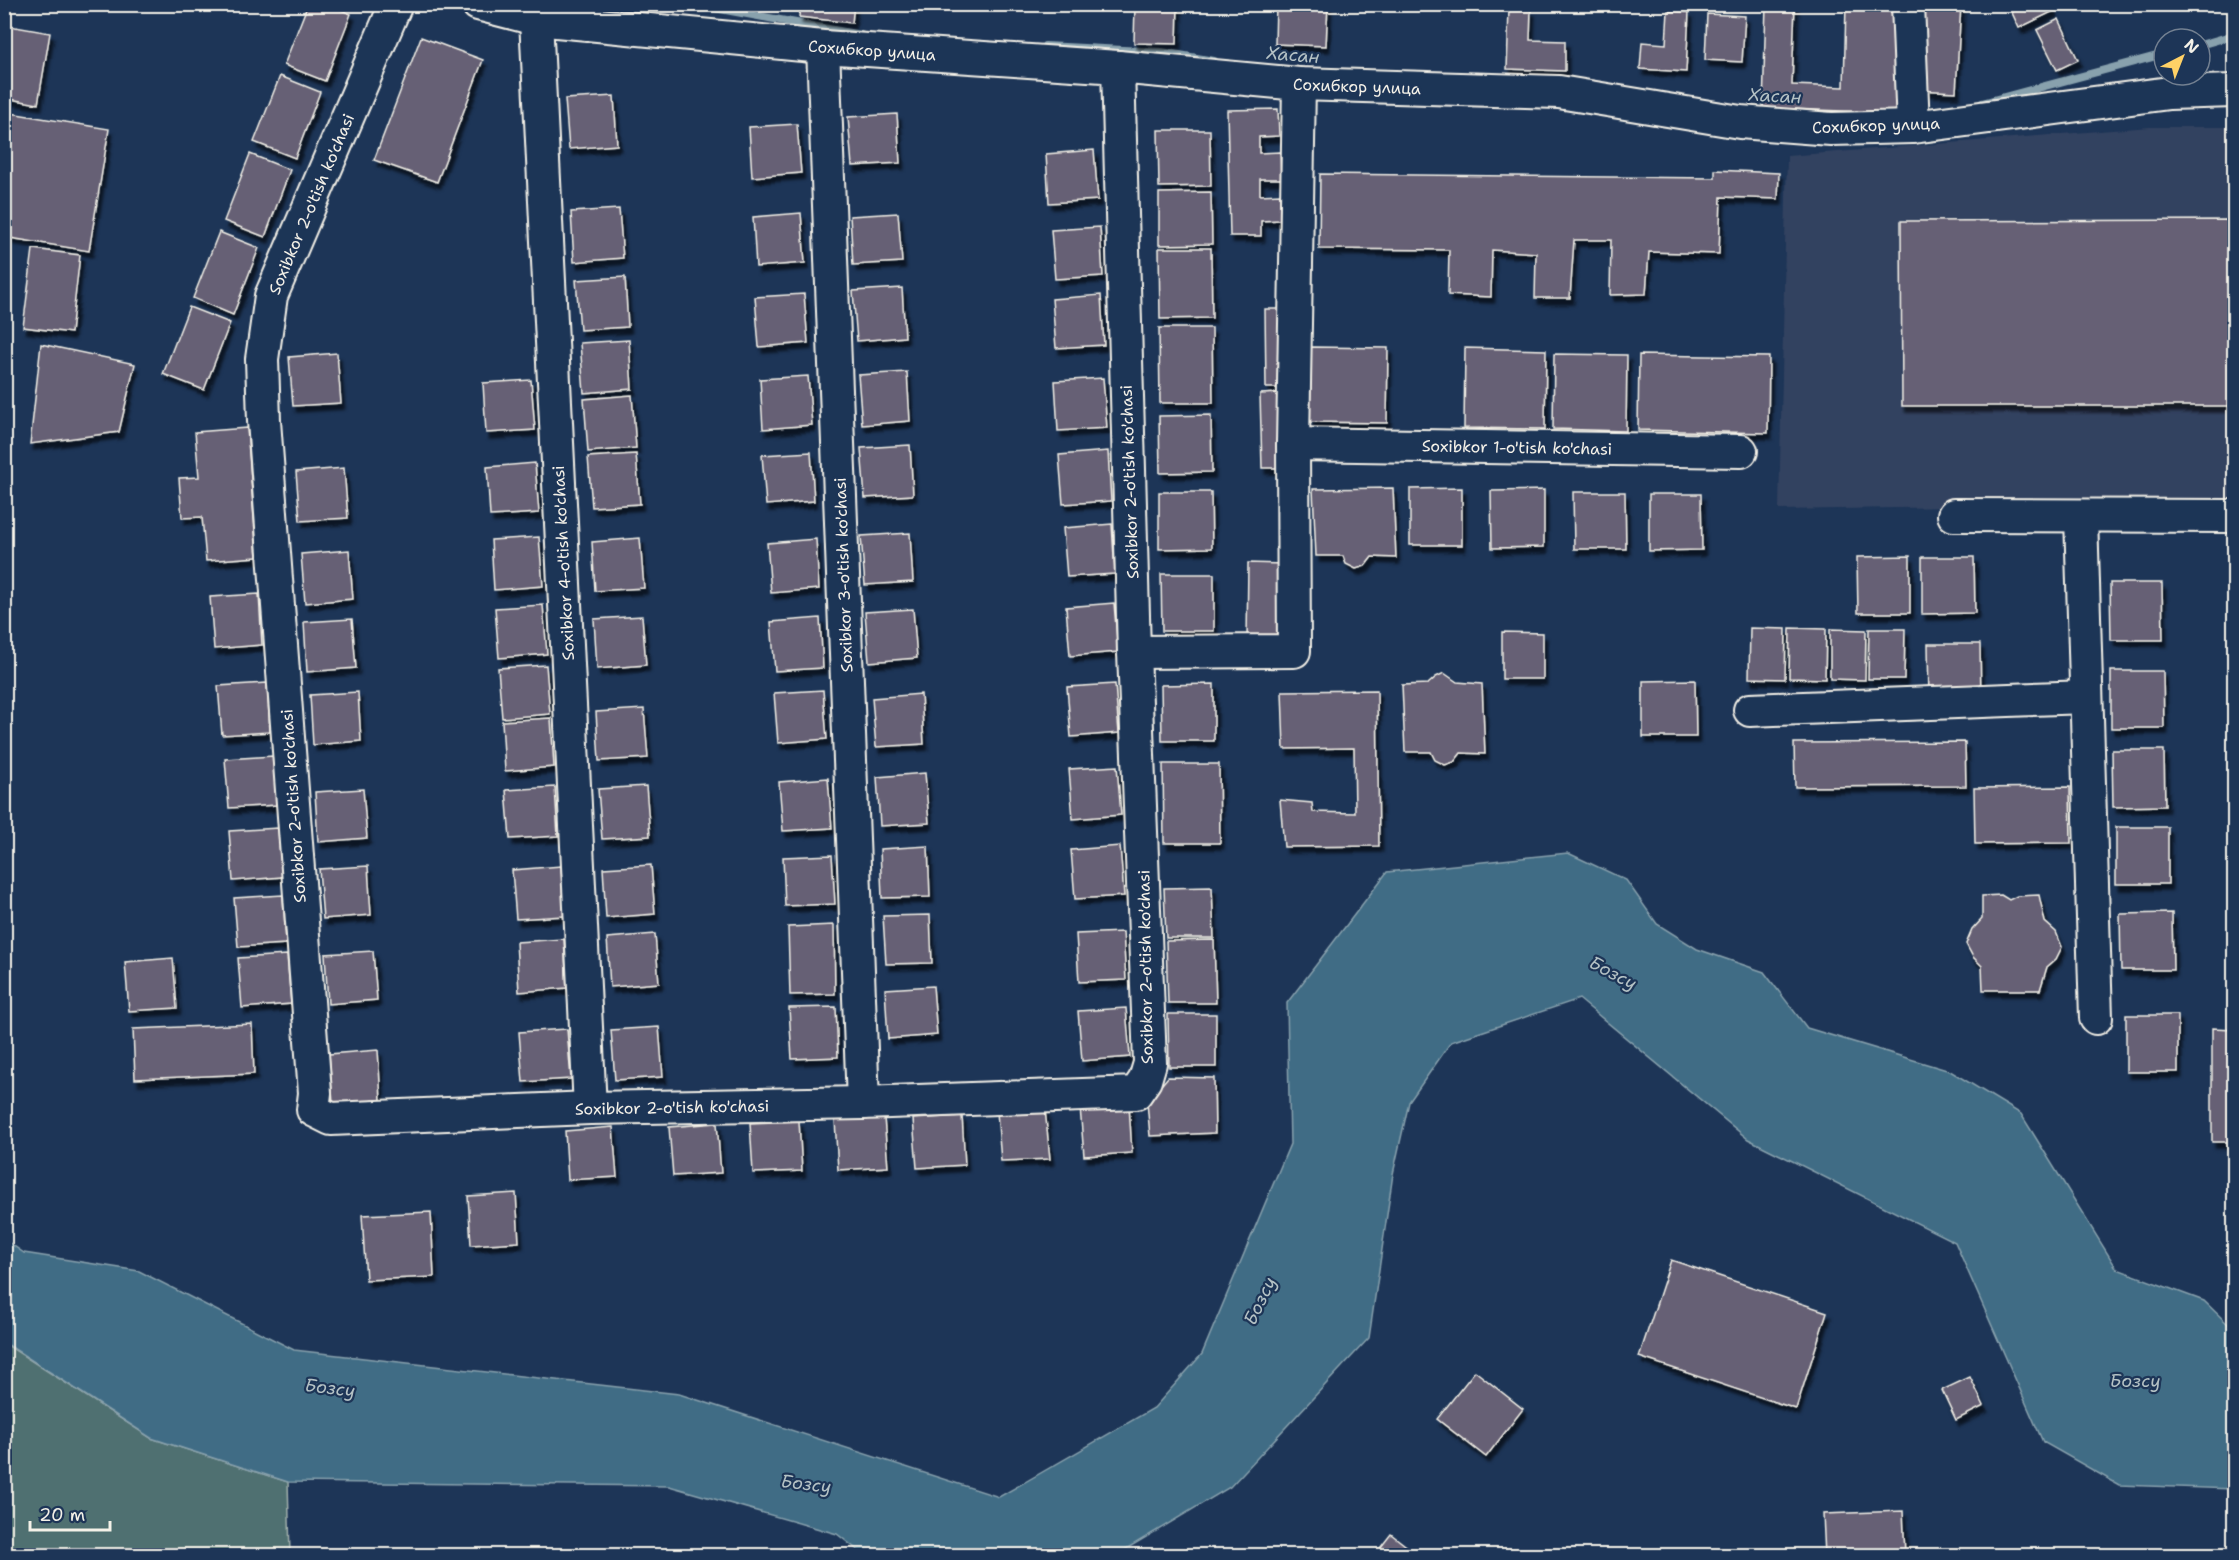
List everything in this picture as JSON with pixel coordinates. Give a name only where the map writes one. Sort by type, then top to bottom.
[{"type":"street","name":"Soxibkor 2-o'tish ko'chasi","points":[[396,4],[271,296],[262,359],[264,421],[315,1094],[313,1110],[331,1119],[590,1108],[863,1103],[1136,1093],[1145,1080],[1150,1063],[1134,652],[1118,67]]},
{"type":"street","name":"Сохибкор улица","points":[[478,4],[536,19],[824,47],[1118,67],[1299,84],[1560,93],[1740,122],[1831,129],[1913,127],[2169,93],[2235,91]]},
{"type":"street","points":[[1908,4],[1913,127]]},
{"type":"street","name":"Soxibkor 4-o'tish ko'chasi","points":[[536,19],[590,1108]]},
{"type":"street","name":"Soxibkor 3-o'tish ko'chasi","points":[[824,47],[863,1103]]},
{"type":"street","points":[[1134,652],[1294,651],[1293,444],[1299,84]]},
{"type":"street","name":"Soxibkor 1-o'tish ko'chasi","points":[[1293,444],[1741,451]]},
{"type":"street","points":[[1954,515],[2235,516]]},
{"type":"street","points":[[2080,516],[2096,1018]]},
{"type":"street","points":[[1750,711],[2086,697]]},
{"type":"shaded area","points":[[2150,127],[2234,127],[2234,502],[1779,510],[1787,156]]},
{"type":"green space","points":[[4,1343],[151,1438],[288,1482],[290,1555],[5,1555]]},
{"type":"water","name":"Бозсу","points":[[1568,853],[1626,880],[1657,924],[1697,949],[1764,972],[1807,1028],[1950,1071],[2021,1114],[2117,1269],[2204,1301],[2234,1330],[2234,1489],[2119,1485],[2043,1442],[1955,1242],[1748,1139],[1579,999],[1451,1042],[1409,1102],[1393,1174],[1369,1338],[1230,1487],[1116,1555],[864,1555],[837,1534],[669,1486],[288,1482],[151,1438],[5,1343],[5,1240],[24,1253],[139,1271],[294,1350],[679,1394],[999,1497],[1154,1408],[1202,1354],[1290,1144],[1287,1003],[1387,872]]},
{"type":"building","points":[[308,4],[327,4],[351,14],[325,81],[284,65]]},
{"type":"building","points":[[800,4],[854,4],[852,23],[799,17]]},
{"type":"building","points":[[1135,4],[1178,4],[1177,44],[1134,43]]},
{"type":"building","points":[[1276,4],[1328,4],[1326,46],[1275,44]]},
{"type":"building","points":[[1766,4],[1795,4],[1792,85],[1844,87],[1846,4],[1901,4],[1897,113],[1763,108]]},
{"type":"building","points":[[1921,4],[1961,4],[1956,92],[1916,90]]},
{"type":"building","points":[[2008,4],[2051,4],[2054,11],[2019,28]]},
{"type":"building","points":[[1509,9],[1531,10],[1530,40],[1565,41],[1565,71],[1507,69]]},
{"type":"building","points":[[1668,11],[1689,12],[1686,72],[1640,69],[1642,42],[1666,44]]},
{"type":"building","points":[[1707,14],[1745,16],[1742,62],[1705,60]]},
{"type":"building","points":[[2059,19],[2078,60],[2057,70],[2037,30]]},
{"type":"building","points":[[4,25],[50,33],[38,104],[4,98]]},
{"type":"building","points":[[421,37],[483,60],[437,182],[374,160]]},
{"type":"building","points":[[280,76],[320,92],[295,158],[254,142]]},
{"type":"building","points":[[614,96],[617,145],[569,149],[565,99]]},
{"type":"building","points":[[1278,109],[1279,136],[1259,137],[1259,153],[1280,152],[1281,179],[1260,179],[1260,195],[1280,194],[1280,220],[1261,221],[1261,236],[1230,236],[1227,110]]},
{"type":"building","points":[[4,112],[109,129],[89,251],[4,237]]},
{"type":"building","points":[[897,114],[900,163],[852,166],[848,117]]},
{"type":"building","points":[[797,124],[801,173],[752,177],[749,127]]},
{"type":"building","points":[[1158,130],[1210,130],[1211,186],[1159,187]]},
{"type":"building","points":[[1094,150],[1098,200],[1049,203],[1046,154]]},
{"type":"building","points":[[250,154],[290,170],[265,237],[224,221]]},
{"type":"building","points":[[1715,170],[1779,173],[1778,199],[1721,197],[1719,254],[1649,252],[1646,294],[1610,295],[1611,240],[1574,240],[1570,298],[1535,298],[1536,253],[1492,250],[1491,297],[1448,295],[1449,250],[1319,249],[1320,174],[1715,178]]},
{"type":"building","points":[[1211,192],[1212,244],[1159,245],[1159,193]]},
{"type":"building","points":[[619,209],[623,258],[574,262],[571,212]]},
{"type":"building","points":[[801,213],[805,263],[756,267],[753,217]]},
{"type":"building","points":[[898,213],[902,262],[853,265],[850,216]]},
{"type":"building","points":[[2234,220],[2234,406],[1902,406],[1901,221]]},
{"type":"building","points":[[1100,227],[1103,276],[1055,279],[1051,230]]},
{"type":"building","points":[[219,232],[259,248],[233,315],[193,298]]},
{"type":"building","points":[[1159,248],[1211,248],[1212,318],[1160,319]]},
{"type":"building","points":[[33,249],[80,255],[71,333],[23,327]]},
{"type":"building","points":[[625,277],[628,327],[580,330],[576,280]]},
{"type":"building","points":[[902,288],[905,337],[857,341],[853,291]]},
{"type":"building","points":[[804,294],[808,343],[759,347],[755,297]]},
{"type":"building","points":[[1101,295],[1104,345],[1056,348],[1052,299]]},
{"type":"building","points":[[189,307],[230,323],[204,390],[163,374]]},
{"type":"building","points":[[1265,309],[1287,309],[1288,388],[1266,388]]},
{"type":"building","points":[[1159,328],[1212,328],[1213,403],[1160,403]]},
{"type":"building","points":[[629,340],[632,389],[584,393],[580,343]]},
{"type":"building","points":[[41,344],[135,364],[119,432],[30,444]]},
{"type":"building","points":[[1311,347],[1388,348],[1387,423],[1310,422]]},
{"type":"building","points":[[1465,348],[1546,350],[1545,429],[1464,428]]},
{"type":"building","points":[[337,353],[341,403],[293,406],[289,357]]},
{"type":"building","points":[[1554,354],[1627,355],[1626,431],[1553,429]]},
{"type":"building","points":[[1639,355],[1769,357],[1768,433],[1638,430]]},
{"type":"building","points":[[907,372],[910,421],[862,425],[858,375]]},
{"type":"building","points":[[808,376],[812,425],[763,429],[760,379]]},
{"type":"building","points":[[1103,378],[1107,428],[1058,431],[1055,381]]},
{"type":"building","points":[[531,380],[535,430],[486,433],[483,383]]},
{"type":"building","points":[[1285,393],[1287,468],[1262,468],[1260,394]]},
{"type":"building","points":[[632,395],[636,448],[588,452],[584,399]]},
{"type":"building","points":[[1211,415],[1212,472],[1160,473],[1159,416]]},
{"type":"building","points":[[247,428],[257,557],[206,561],[202,517],[182,518],[179,478],[199,477],[195,432]]},
{"type":"building","points":[[910,445],[913,495],[865,498],[861,448]]},
{"type":"building","points":[[1108,451],[1111,501],[1063,504],[1059,455]]},
{"type":"building","points":[[811,452],[814,501],[766,505],[762,455]]},
{"type":"building","points":[[636,454],[640,504],[592,507],[588,457]]},
{"type":"building","points":[[535,463],[539,513],[490,516],[487,467]]},
{"type":"building","points":[[344,468],[348,518],[300,521],[296,472]]},
{"type":"building","points":[[1393,488],[1396,558],[1372,557],[1365,566],[1356,569],[1346,564],[1343,556],[1316,556],[1313,489]]},
{"type":"building","points":[[1462,488],[1462,545],[1410,545],[1410,489]]},
{"type":"building","points":[[1544,490],[1544,547],[1492,548],[1491,491]]},
{"type":"building","points":[[1159,492],[1211,492],[1212,548],[1159,549]]},
{"type":"building","points":[[1573,492],[1625,492],[1626,549],[1574,549]]},
{"type":"building","points":[[1649,494],[1701,494],[1702,550],[1649,551]]},
{"type":"building","points":[[1112,524],[1115,574],[1067,577],[1063,528]]},
{"type":"building","points":[[910,533],[913,582],[865,585],[861,536]]},
{"type":"building","points":[[539,537],[543,586],[494,590],[491,540]]},
{"type":"building","points":[[640,538],[644,588],[595,591],[592,542]]},
{"type":"building","points":[[816,539],[819,589],[771,593],[767,543]]},
{"type":"building","points":[[349,550],[353,599],[305,603],[301,554]]},
{"type":"building","points":[[1910,556],[1910,613],[1858,613],[1857,557]]},
{"type":"building","points":[[1922,557],[1974,557],[1975,613],[1922,614]]},
{"type":"building","points":[[1248,563],[1285,564],[1284,641],[1247,641]]},
{"type":"building","points":[[1161,574],[1214,574],[1214,631],[1162,631]]},
{"type":"building","points":[[2110,583],[2162,583],[2163,640],[2111,640]]},
{"type":"building","points":[[259,594],[262,645],[214,649],[210,597]]},
{"type":"building","points":[[1114,603],[1118,652],[1070,656],[1066,607]]},
{"type":"building","points":[[543,605],[547,654],[499,658],[495,608]]},
{"type":"building","points":[[913,609],[917,658],[869,662],[865,612]]},
{"type":"building","points":[[642,616],[646,665],[597,669],[594,619]]},
{"type":"building","points":[[820,618],[823,668],[775,671],[771,622]]},
{"type":"building","points":[[352,619],[356,668],[307,672],[304,622]]},
{"type":"building","points":[[1750,628],[1786,629],[1785,679],[1749,678]]},
{"type":"building","points":[[1790,628],[1826,629],[1825,679],[1789,678]]},
{"type":"building","points":[[1830,629],[1866,630],[1865,680],[1830,679]]},
{"type":"building","points":[[1869,629],[1905,629],[1904,679],[1868,679]]},
{"type":"building","points":[[1502,632],[1543,633],[1543,679],[1502,679]]},
{"type":"building","points":[[1928,644],[1980,644],[1981,700],[1929,701]]},
{"type":"building","points":[[546,665],[550,714],[502,718],[498,668]]},
{"type":"building","points":[[2111,671],[2163,671],[2164,728],[2111,728]]},
{"type":"building","points":[[1444,673],[1457,682],[1482,684],[1485,754],[1461,753],[1454,762],[1445,765],[1435,760],[1431,752],[1405,752],[1402,685],[1428,684]]},
{"type":"building","points":[[1695,680],[1696,737],[1643,737],[1643,681]]},
{"type":"building","points":[[267,683],[270,732],[222,735],[218,686]]},
{"type":"building","points":[[1115,684],[1119,733],[1071,737],[1067,687]]},
{"type":"building","points":[[1214,684],[1214,741],[1162,741],[1161,685]]},
{"type":"building","points":[[823,690],[827,739],[778,743],[774,693]]},
{"type":"building","points":[[1377,690],[1379,846],[1284,847],[1280,800],[1312,803],[1313,812],[1355,813],[1354,748],[1284,749],[1282,691]]},
{"type":"building","points":[[358,692],[361,741],[313,745],[310,695]]},
{"type":"building","points":[[921,694],[924,744],[876,747],[872,698]]},
{"type":"building","points":[[644,709],[648,758],[599,761],[596,712]]},
{"type":"building","points":[[551,718],[554,767],[505,771],[502,721]]},
{"type":"building","points":[[1965,742],[1966,786],[1795,787],[1794,743]]},
{"type":"building","points":[[2112,750],[2164,750],[2165,806],[2113,807]]},
{"type":"building","points":[[273,756],[277,805],[229,808],[225,759]]},
{"type":"building","points":[[1163,764],[1219,764],[1220,843],[1164,843]]},
{"type":"building","points":[[1117,766],[1121,815],[1073,819],[1069,769]]},
{"type":"building","points":[[925,773],[929,823],[880,826],[877,777]]},
{"type":"building","points":[[828,778],[832,828],[783,831],[779,782]]},
{"type":"building","points":[[646,786],[650,836],[602,839],[598,789]]},
{"type":"building","points":[[555,787],[558,836],[510,839],[506,790]]},
{"type":"building","points":[[2070,787],[2071,843],[1975,844],[1974,788]]},
{"type":"building","points":[[363,789],[367,838],[318,842],[315,792]]},
{"type":"building","points":[[2116,827],[2168,827],[2168,884],[2116,884]]},
{"type":"building","points":[[278,828],[282,877],[233,881],[229,831]]},
{"type":"building","points":[[928,846],[930,897],[882,898],[880,849]]},
{"type":"building","points":[[1120,846],[1124,896],[1075,899],[1071,850]]},
{"type":"building","points":[[832,855],[835,904],[785,906],[783,857]]},
{"type":"building","points":[[651,865],[655,914],[606,918],[603,868]]},
{"type":"building","points":[[368,866],[371,915],[323,919],[319,869]]},
{"type":"building","points":[[561,866],[564,916],[516,919],[512,870]]},
{"type":"building","points":[[1212,887],[1214,938],[1166,938],[1164,888]]},
{"type":"building","points":[[283,895],[286,944],[238,947],[234,898]]},
{"type":"building","points":[[2001,895],[2009,900],[2017,896],[2039,895],[2045,922],[2056,932],[2062,947],[2056,959],[2047,967],[2040,990],[1983,990],[1982,966],[1973,957],[1966,944],[1972,930],[1982,919],[1982,896]]},
{"type":"building","points":[[2172,913],[2173,970],[2121,970],[2120,914]]},
{"type":"building","points":[[930,915],[932,963],[886,964],[883,916]]},
{"type":"building","points":[[834,925],[835,994],[790,995],[788,927]]},
{"type":"building","points":[[1123,932],[1126,980],[1079,982],[1076,934]]},
{"type":"building","points":[[655,934],[659,983],[610,987],[607,938]]},
{"type":"building","points":[[564,939],[567,988],[519,992],[516,942]]},
{"type":"building","points":[[1214,940],[1216,1003],[1168,1003],[1166,941]]},
{"type":"building","points":[[373,951],[377,1000],[328,1004],[325,954]]},
{"type":"building","points":[[287,955],[291,1004],[242,1008],[238,958]]},
{"type":"building","points":[[173,958],[177,1008],[129,1011],[125,962]]},
{"type":"building","points":[[933,986],[937,1035],[888,1039],[885,989]]},
{"type":"building","points":[[836,1007],[838,1057],[792,1059],[789,1008]]},
{"type":"building","points":[[1126,1008],[1130,1057],[1082,1061],[1078,1011]]},
{"type":"building","points":[[1168,1014],[1216,1014],[1216,1067],[1169,1067]]},
{"type":"building","points":[[2126,1015],[2178,1015],[2178,1072],[2126,1072]]},
{"type":"building","points":[[252,1024],[254,1074],[135,1079],[133,1029]]},
{"type":"building","points":[[659,1027],[663,1077],[615,1080],[611,1030]]},
{"type":"building","points":[[2212,1028],[2234,1029],[2234,1142],[2212,1142]]},
{"type":"building","points":[[567,1029],[571,1079],[523,1082],[519,1032]]},
{"type":"building","points":[[378,1050],[381,1100],[333,1103],[329,1054]]},
{"type":"building","points":[[1168,1077],[1214,1078],[1215,1133],[1150,1136],[1147,1102]]},
{"type":"building","points":[[1129,1105],[1132,1153],[1084,1156],[1080,1107]]},
{"type":"building","points":[[1045,1109],[1050,1159],[1001,1161],[997,1112]]},
{"type":"building","points":[[962,1116],[965,1165],[917,1168],[913,1119]]},
{"type":"building","points":[[884,1118],[888,1167],[838,1170],[835,1120]]},
{"type":"building","points":[[799,1121],[802,1171],[753,1173],[750,1123]]},
{"type":"building","points":[[717,1123],[721,1173],[673,1176],[669,1127]]},
{"type":"building","points":[[613,1127],[617,1177],[568,1180],[565,1131]]},
{"type":"building","points":[[516,1193],[519,1242],[471,1245],[468,1196]]},
{"type":"building","points":[[431,1212],[434,1277],[366,1280],[362,1215]]},
{"type":"building","points":[[1671,1260],[1827,1312],[1796,1409],[1639,1357]]},
{"type":"building","points":[[1475,1371],[1523,1409],[1486,1457],[1437,1419]]},
{"type":"building","points":[[1970,1377],[1984,1406],[1956,1420],[1942,1390]]},
{"type":"building","points":[[1903,1511],[1905,1556],[1825,1556],[1823,1514]]},
{"type":"building","points":[[1391,1534],[1419,1556],[1374,1556]]},
{"type":"waterway","name":"Хасан","points":[[693,4],[861,35]]},
{"type":"waterway","name":"Хасан","points":[[2212,41],[2234,35]]},
{"type":"waterway","name":"Хасан","points":[[1045,46],[1162,52],[1214,61]]},
{"type":"waterway","name":"Хасан","points":[[1982,103],[2152,57]]}]
